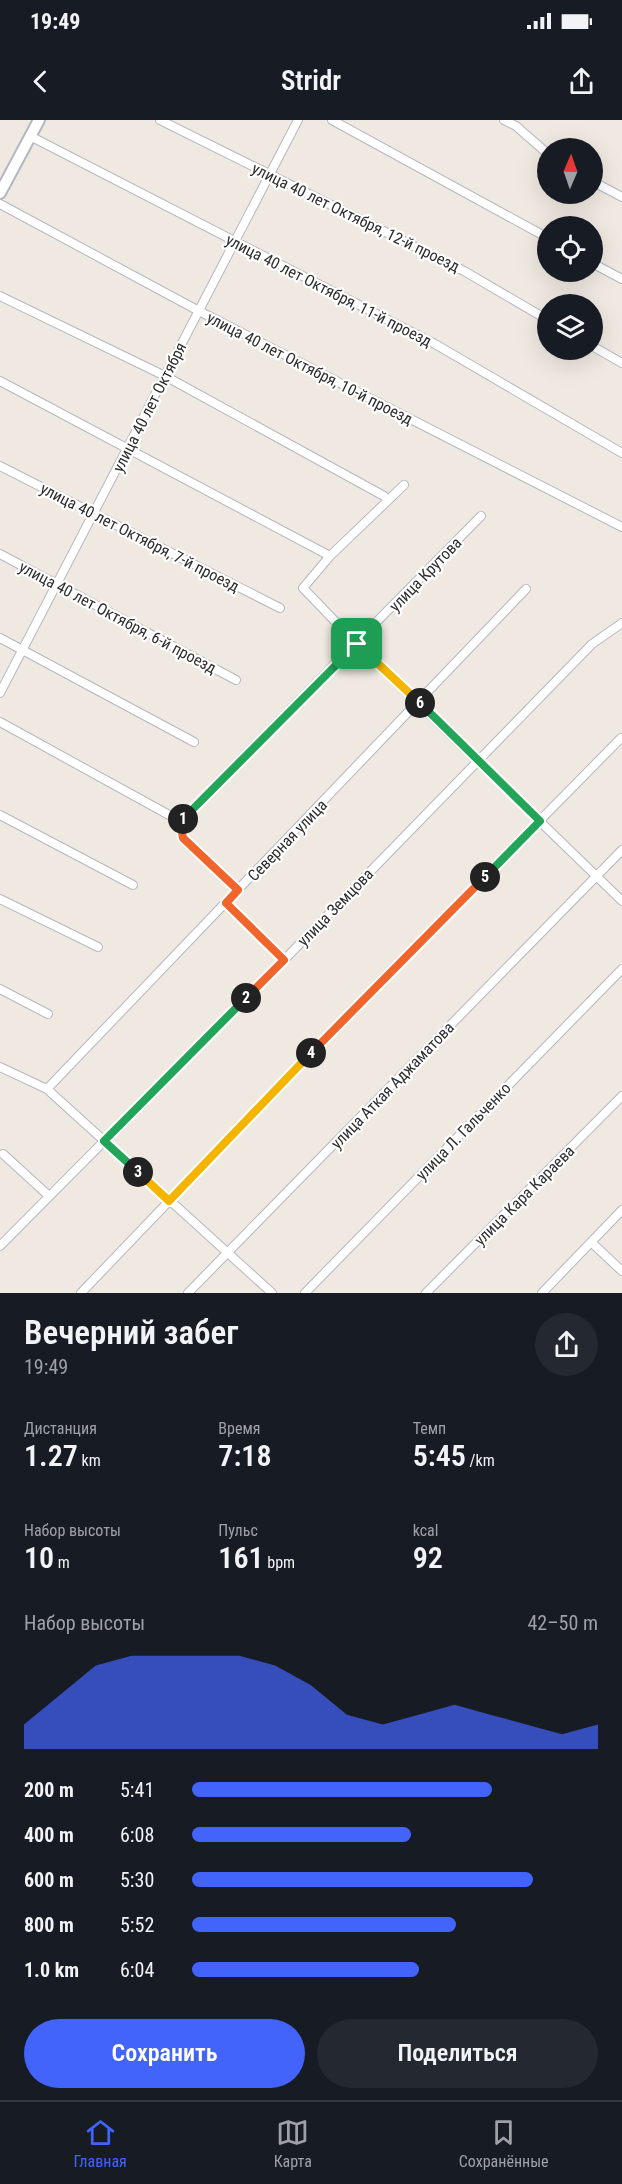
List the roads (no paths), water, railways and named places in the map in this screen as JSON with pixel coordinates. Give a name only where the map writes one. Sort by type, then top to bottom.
[{"type":"street","points":[[0,193],[39,120]]},
{"type":"street","name":"улица 40 лет Октября, 12-й проезд","points":[[160,120],[464,271],[537,314]]},
{"type":"street","name":"улица 40 лет Октября","points":[[0,693],[298,120]]},
{"type":"street","points":[[332,120],[537,232]]},
{"type":"street","points":[[504,120],[516,126],[537,144]]},
{"type":"street","name":"улица 40 лет Октября, 11-й проезд","points":[[30,136],[435,344],[622,453]]},
{"type":"street","points":[[603,187],[622,197]]},
{"type":"street","name":"улица 40 лет Октября, 10-й проезд","points":[[0,204],[199,311],[622,526]]},
{"type":"street","points":[[603,269],[622,279]]},
{"type":"street","points":[[0,296],[165,376],[384,496]]},
{"type":"street","points":[[603,352],[622,363]]},
{"type":"street","points":[[0,381],[330,556]]},
{"type":"street","name":"улица 40 лет Октября, 7-й проезд","points":[[0,466],[280,608]]},
{"type":"street","points":[[404,485],[330,556],[303,588],[357,644],[622,901]]},
{"type":"street","name":"улица Крутова","points":[[180,821],[481,516]]},
{"type":"street","name":"улица 40 лет Октября, 6-й проезд","points":[[0,555],[236,680]]},
{"type":"street","name":"Северная улица","points":[[47,1089],[526,589]]},
{"type":"street","name":"улица Земцова","points":[[0,1246],[284,960],[591,644],[622,623]]},
{"type":"street","points":[[0,638],[194,742]]},
{"type":"street","points":[[0,722],[180,821],[183,838],[238,890]]},
{"type":"street","points":[[81,1293],[309,1055],[621,738]]},
{"type":"street","points":[[0,815],[133,885]]},
{"type":"street","name":"улица Аткая Аджаматова","points":[[188,1293],[622,850]]},
{"type":"street","points":[[0,899],[98,947]]},
{"type":"street","points":[[226,903],[284,960]]},
{"type":"street","name":"улица Л. Гальченко","points":[[305,1293],[622,969]]},
{"type":"street","points":[[0,989],[48,1014]]},
{"type":"street","points":[[0,1067],[47,1089],[272,1293]]},
{"type":"street","name":"улица Кара Караева","points":[[426,1293],[622,1096]]},
{"type":"street","points":[[3,1154],[49,1196]]},
{"type":"street","points":[[542,1293],[622,1210]]},
{"type":"street","points":[[591,1242],[622,1271]]}]
